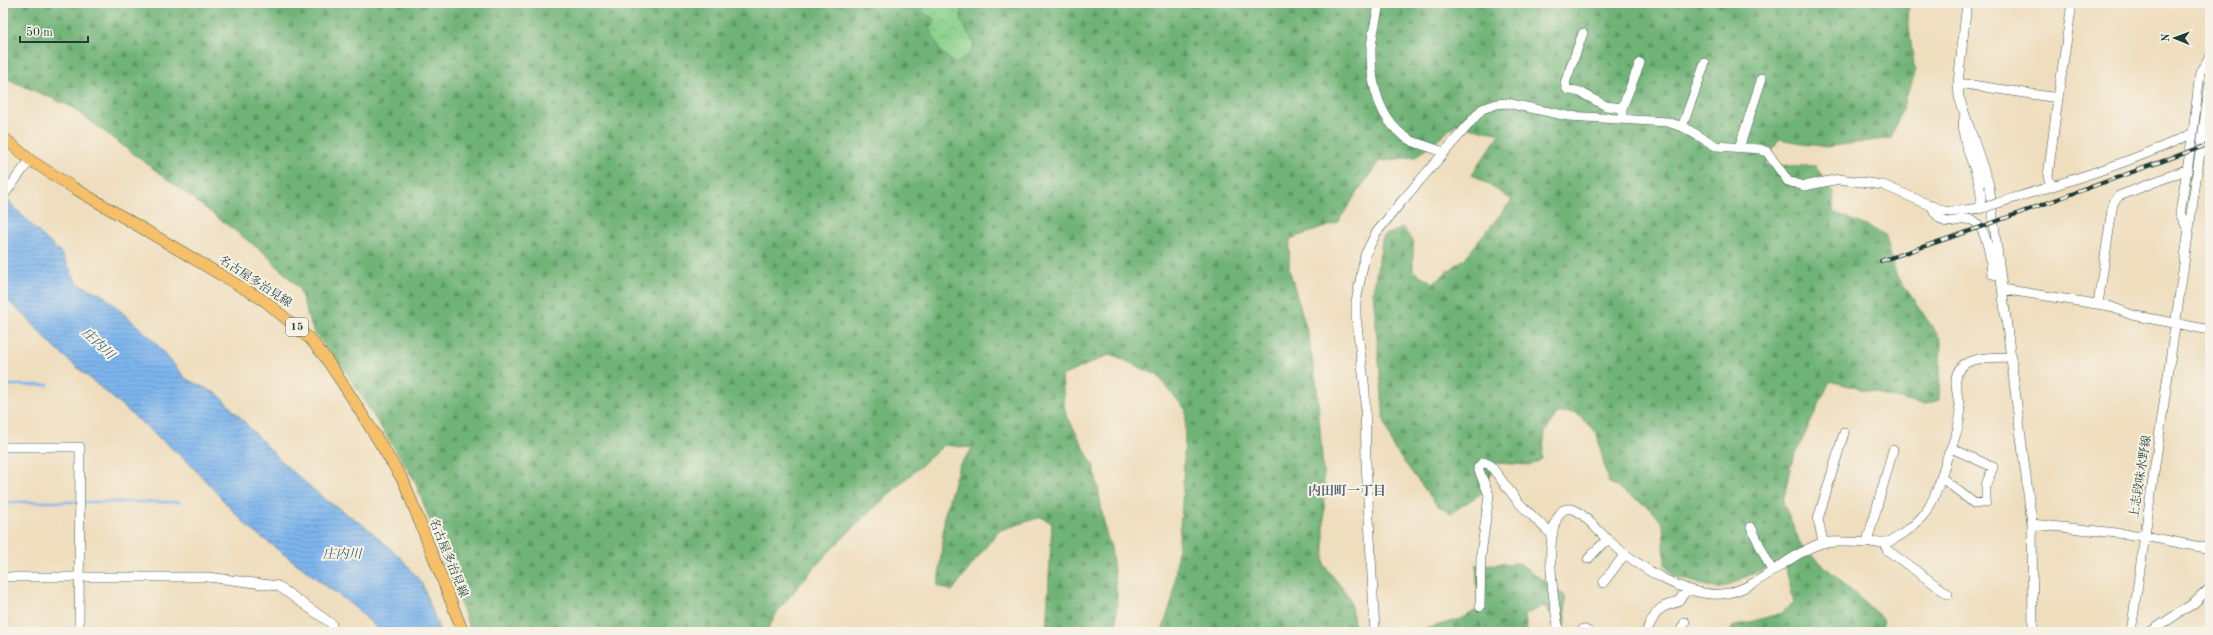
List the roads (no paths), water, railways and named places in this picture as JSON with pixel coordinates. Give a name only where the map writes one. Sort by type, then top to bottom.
[{"type":"main road","name":"名古屋多治見線","points":[[4,137],[30,160],[265,301],[310,339],[325,357],[352,398],[404,482],[463,632]]},
{"type":"street","points":[[1380,3],[1371,47],[1373,80],[1382,112],[1391,124],[1411,140],[1444,152]]},
{"type":"street","points":[[1967,3],[1958,83],[1964,117],[1989,185],[2032,524],[2033,632]]},
{"type":"street","points":[[2052,187],[2048,176],[2072,3]]},
{"type":"street","points":[[1583,33],[1565,83],[1567,89],[1580,92],[1606,106],[1622,108]]},
{"type":"street","points":[[2188,230],[2180,213],[2188,169],[2200,72],[2210,57]]},
{"type":"street","points":[[1682,127],[1705,62]]},
{"type":"street","points":[[1623,118],[1622,108],[1640,63]]},
{"type":"street","points":[[1739,148],[1762,78]]},
{"type":"street","points":[[1958,83],[2058,98]]},
{"type":"street","name":"上志段味水野線","points":[[2130,632],[2210,84]]},
{"type":"street","points":[[1375,632],[1367,492],[1365,390],[1356,302],[1365,255],[1376,233],[1482,109],[1497,104],[1520,105],[1568,116],[1623,118],[1668,122],[1682,127],[1716,146],[1760,149],[1767,152],[1788,181],[1804,186],[1839,179],[1883,185],[1932,207],[1951,212],[1983,208],[2052,187],[2139,155],[2193,133]]},
{"type":"street","points":[[1964,117],[1963,133],[1982,190],[1983,208]]},
{"type":"street","points":[[6,193],[30,160]]},
{"type":"street","points":[[2098,304],[2113,203],[2119,196],[2188,169]]},
{"type":"street","points":[[1932,207],[1940,218],[1946,221],[1968,220],[1976,223],[1989,245],[1992,274],[2000,276]]},
{"type":"street","points":[[2002,289],[2109,306],[2132,315],[2176,325],[2210,330]]},
{"type":"street","points":[[1559,632],[1550,573],[1553,533],[1559,514],[1562,510],[1575,510],[1625,554],[1663,578],[1686,590],[1709,593],[1728,593],[1745,586],[1823,542],[1891,542],[1919,523],[1928,511],[1942,478],[1960,419],[1960,408],[1955,378],[1956,372],[1967,362],[2010,357]]},
{"type":"street","points":[[1823,542],[1818,519],[1844,434]]},
{"type":"street","points":[[3,447],[80,447],[79,632]]},
{"type":"street","points":[[1942,478],[1975,504],[1986,502],[1986,485],[1993,466],[1951,448]]},
{"type":"street","points":[[1867,542],[1893,450]]},
{"type":"street","points":[[1480,607],[1481,555],[1489,495],[1480,476],[1478,468],[1480,464],[1483,462],[1490,465],[1519,503],[1550,533],[1553,533]]},
{"type":"street","points":[[2032,524],[2145,536],[2210,549]]},
{"type":"street","points":[[1751,527],[1772,571]]},
{"type":"street","points":[[1588,560],[1607,539]]},
{"type":"street","points":[[1885,542],[1887,550],[1948,594]]},
{"type":"street","points":[[1603,582],[1625,554]]},
{"type":"street","points":[[3,577],[208,577],[278,586],[332,624],[332,632]]},
{"type":"street","points":[[2150,632],[2194,603],[2210,588]]},
{"type":"street","points":[[1646,632],[1660,610],[1675,604],[1680,600],[1686,590]]},
{"type":"street","points":[[1680,632],[1685,622]]},
{"type":"water","name":"庄内川","points":[[3,195],[34,228],[61,253],[77,283],[104,296],[153,340],[186,379],[218,394],[282,462],[323,498],[366,527],[400,557],[422,583],[440,632],[381,632],[357,609],[248,527],[189,463],[57,350],[26,317],[3,296]]},
{"type":"waterway","points":[[3,385],[48,385]]},
{"type":"waterway","points":[[3,502],[180,502]]},
{"type":"railway","points":[[1881,261],[1964,233],[2210,144]]},
{"type":"district","name":"内田町一丁目","points":[[1347,491]]}]
